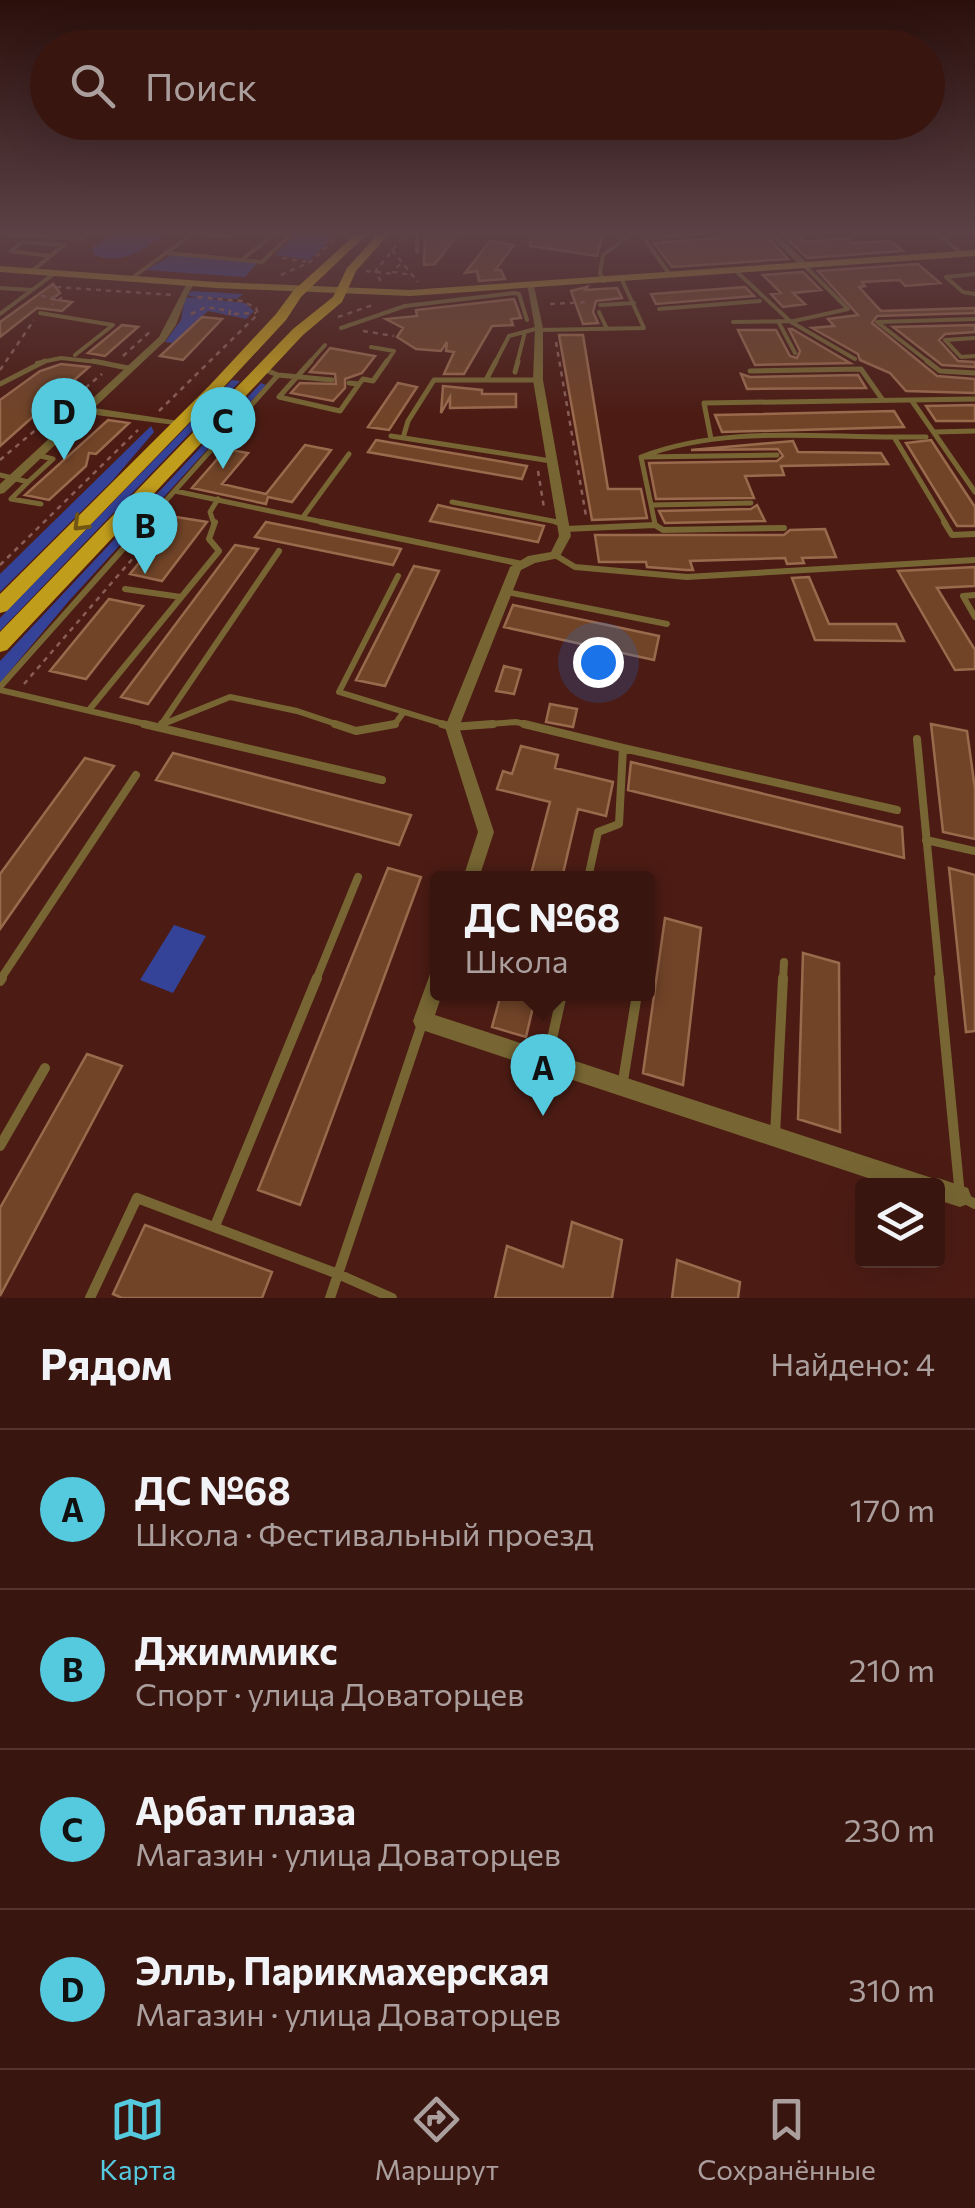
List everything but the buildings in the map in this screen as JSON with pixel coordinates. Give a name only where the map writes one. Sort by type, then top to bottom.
[{"type":"main road","points":[[275,295],[333,304],[414,295]]},
{"type":"main road","points":[[0,606],[179,424],[298,295]]},
{"type":"main road","points":[[0,645],[270,372],[309,321],[333,304],[339,295]]},
{"type":"street","points":[[0,490],[5,478],[36,455],[172,328],[181,295]]},
{"type":"street","points":[[473,871],[486,832],[452,726],[516,567],[555,555],[565,526],[538,380],[531,295]]},
{"type":"street","points":[[84,410],[179,424]]},
{"type":"street","points":[[430,1000],[423,1021],[903,1178]]},
{"type":"lane","points":[[0,314],[27,295]]},
{"type":"lane","points":[[341,328],[371,313],[410,302],[497,295]]},
{"type":"lane","points":[[516,372],[534,326],[519,295]]},
{"type":"lane","points":[[486,380],[509,336],[534,326],[644,328],[630,295]]},
{"type":"lane","points":[[755,295],[794,321],[814,342],[855,359]]},
{"type":"lane","points":[[733,322],[794,321],[848,309],[834,295]]},
{"type":"lane","points":[[659,308],[761,301]]},
{"type":"lane","points":[[607,329],[600,309],[634,303]]},
{"type":"lane","points":[[40,314],[113,325],[74,356]]},
{"type":"lane","points":[[975,320],[877,322],[940,370],[975,373]]},
{"type":"lane","points":[[778,321],[796,353]]},
{"type":"lane","points":[[975,338],[945,340],[961,357],[975,356]]},
{"type":"lane","points":[[326,345],[279,398],[340,410],[363,380],[373,381],[394,351],[371,347]]},
{"type":"lane","points":[[0,384],[24,365],[74,356],[128,368]]},
{"type":"lane","points":[[750,371],[861,369],[882,400]]},
{"type":"lane","points":[[332,380],[270,372],[174,491],[0,689],[382,780]]},
{"type":"lane","points":[[403,438],[408,421],[434,380],[538,380]]},
{"type":"lane","points":[[349,383],[359,384]]},
{"type":"lane","points":[[711,439],[704,403],[975,399]]},
{"type":"lane","points":[[912,400],[975,492]]},
{"type":"lane","points":[[935,432],[975,430]]},
{"type":"lane","points":[[391,436],[551,461]]},
{"type":"lane","points":[[641,457],[681,442],[711,439],[926,436]]},
{"type":"lane","points":[[894,437],[952,535],[975,534]]},
{"type":"lane","points":[[303,517],[349,454]]},
{"type":"lane","points":[[36,455],[53,459],[11,499],[41,504]]},
{"type":"lane","points":[[641,457],[777,455]]},
{"type":"lane","points":[[641,457],[655,525]]},
{"type":"lane","points":[[5,478],[28,482]]},
{"type":"lane","points":[[174,491],[522,564]]},
{"type":"lane","points":[[90,710],[219,552],[209,539],[216,520],[210,512],[218,498]]},
{"type":"lane","points":[[452,502],[588,528],[784,528]]},
{"type":"lane","points":[[653,505],[751,503]]},
{"type":"lane","points":[[162,725],[280,551]]},
{"type":"lane","points":[[555,555],[574,567],[688,577],[975,560]]},
{"type":"lane","points":[[398,576],[339,692],[452,726],[516,722],[897,810]]},
{"type":"lane","points":[[125,589],[182,597]]},
{"type":"lane","points":[[506,592],[666,624]]},
{"type":"lane","points":[[975,595],[963,596],[975,616]]},
{"type":"lane","points":[[162,725],[230,697],[296,711],[356,731],[396,724],[404,712]]},
{"type":"lane","points":[[918,739],[968,1200]]},
{"type":"lane","points":[[590,871],[598,832],[619,824],[623,748]]},
{"type":"lane","points":[[0,981],[136,775]]},
{"type":"lane","points":[[926,840],[975,851]]},
{"type":"lane","points":[[216,1226],[358,877]]},
{"type":"lane","points":[[775,1136],[784,962]]},
{"type":"lane","points":[[547,1063],[560,1001]]},
{"type":"lane","points":[[622,1088],[636,1001]]},
{"type":"lane","points":[[330,1298],[423,1021]]},
{"type":"lane","points":[[0,1146],[45,1068]]},
{"type":"lane","points":[[90,1298],[137,1198],[392,1298]]},
{"type":"path","points":[[0,371],[20,347],[23,332],[61,298],[44,295]]},
{"type":"path","points":[[200,297],[206,307]]},
{"type":"path","points":[[190,314],[206,307],[224,308],[233,300]]},
{"type":"path","points":[[224,308],[230,316],[257,312]]},
{"type":"path","points":[[534,326],[588,528]]},
{"type":"path","points":[[0,460],[73,398]]},
{"type":"shaded area","points":[[187,295],[242,295],[237,299],[204,298],[245,303],[254,311],[246,319],[208,311],[173,343],[165,342],[181,320],[185,297],[199,298]]},
{"type":"shaded area","points":[[232,380],[240,381],[0,631],[0,618]]},
{"type":"shaded area","points":[[261,383],[266,385],[68,602],[0,683],[0,661]]},
{"type":"shaded area","points":[[151,426],[154,432],[113,480],[0,592],[0,574]]},
{"type":"shaded area","points":[[174,925],[206,936],[173,993],[140,980]]},
{"type":"place","name":"Элль, Парикмахерская","points":[[64,460]]},
{"type":"place","name":"Арбат плаза","points":[[223,469]]},
{"type":"place","name":"Джиммикс","points":[[145,574]]},
{"type":"place","name":"ДС №68","points":[[543,1116]]}]
